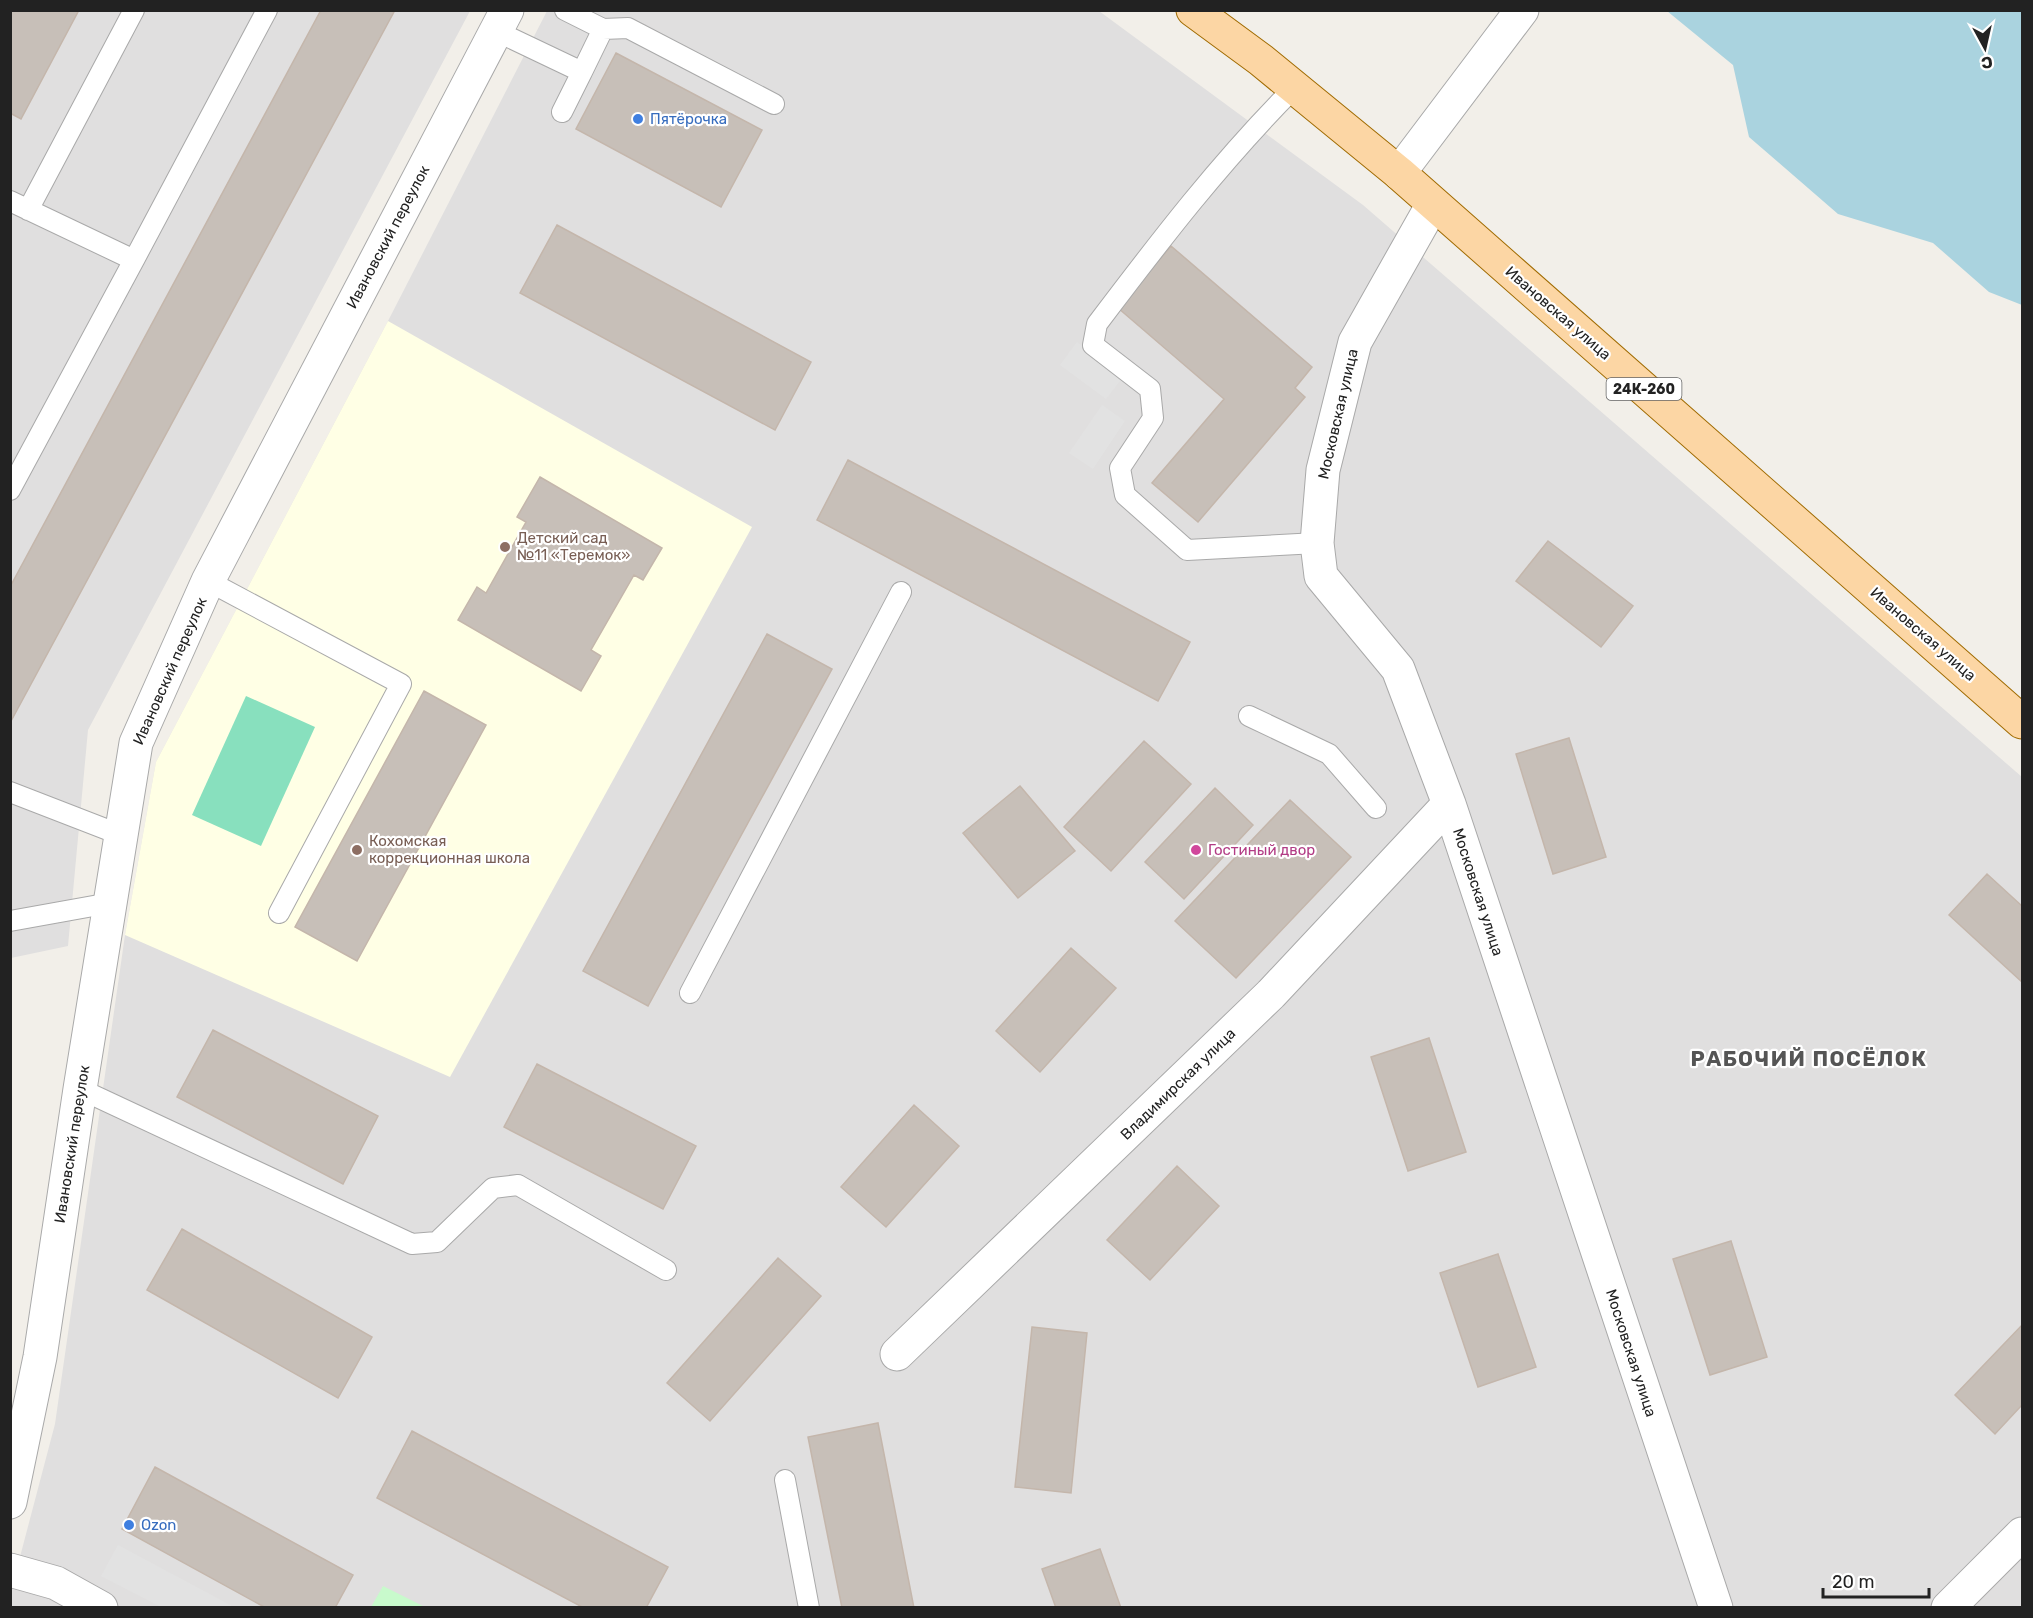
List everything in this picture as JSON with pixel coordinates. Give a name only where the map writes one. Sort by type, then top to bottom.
[{"type":"main road","name":"Ивановская улица","points":[[1193,10],[1261,60],[1399,173],[2022,722]]},
{"type":"street","points":[[1399,173],[1522,10]]},
{"type":"street","name":"Ивановский переулок","points":[[10,1502],[40,1357],[80,1089],[136,742],[208,581],[502,21]]},
{"type":"street","name":"Московская улица","points":[[1433,204],[1355,342],[1323,470],[1317,543],[1321,576],[1398,669],[1449,804],[1716,1608]]},
{"type":"street","name":"Владимирская улица","points":[[897,1354],[1270,994],[1449,804]]},
{"type":"street","points":[[1948,1608],[2022,1534]]},
{"type":"street","points":[[10,1570],[56,1583],[101,1608]]},
{"type":"lane","points":[[134,10],[19,206],[134,260]]},
{"type":"lane","points":[[10,490],[267,10]]},
{"type":"lane","points":[[565,10],[603,29],[628,28],[774,104]]},
{"type":"lane","points":[[502,21],[582,72]]},
{"type":"lane","points":[[562,112],[603,29]]},
{"type":"lane","points":[[1294,88],[1262,120],[1181,213],[1097,324],[1093,345],[1150,389],[1153,418],[1120,468],[1125,495],[1187,549],[1317,543]]},
{"type":"lane","points":[[208,581],[401,684],[279,913]]},
{"type":"lane","points":[[690,993],[901,592]]},
{"type":"lane","points":[[1249,716],[1329,754],[1376,808]]},
{"type":"lane","points":[[10,792],[121,835]]},
{"type":"lane","points":[[10,921],[110,903]]},
{"type":"lane","points":[[80,1089],[412,1244],[437,1242],[493,1188],[518,1185],[666,1270]]},
{"type":"lane","points":[[785,1479],[809,1608]]},
{"type":"shaded area","points":[[11,11],[470,11],[88,730],[68,946],[11,958]]},
{"type":"shaded area","points":[[547,11],[1099,11],[1363,205],[2022,777],[2022,1607],[11,1608],[11,1591],[55,1424],[125,935],[156,762],[388,321]]},
{"type":"shaded area","points":[[388,321],[752,527],[450,1077],[125,935],[156,762]]},
{"type":"shaded area","points":[[1077,342],[1123,377],[1106,399],[1060,365]]},
{"type":"shaded area","points":[[1102,405],[1125,421],[1093,469],[1069,453]]},
{"type":"shaded area","points":[[118,1545],[234,1607],[161,1607],[101,1576]]},
{"type":"green space","points":[[246,696],[315,727],[261,846],[192,815]]},
{"type":"green space","points":[[383,1586],[425,1607],[371,1607]]},
{"type":"water","points":[[1667,11],[2022,11],[2022,305],[1989,292],[1933,243],[1838,214],[1749,137],[1733,65]]},
{"type":"building","points":[[10,10],[79,10],[21,119],[10,113]]},
{"type":"building","points":[[321,10],[395,10],[10,723],[10,587]]},
{"type":"building","points":[[616,53],[762,130],[721,207],[576,129]]},
{"type":"building","points":[[557,225],[811,362],[775,430],[520,293]]},
{"type":"building","points":[[1171,246],[1312,367],[1295,388],[1305,397],[1198,522],[1152,483],[1224,399],[1118,308]]},
{"type":"building","points":[[848,460],[1190,642],[1158,701],[817,520]]},
{"type":"building","points":[[540,477],[662,548],[643,580],[634,575],[591,650],[601,656],[581,691],[458,620],[477,587],[486,593],[526,522],[517,517]]},
{"type":"building","points":[[1548,541],[1633,606],[1601,647],[1516,581]]},
{"type":"building","points":[[767,634],[832,669],[648,1006],[583,971]]},
{"type":"building","points":[[424,691],[486,725],[357,961],[295,927]]},
{"type":"building","points":[[1569,738],[1606,857],[1553,874],[1516,754]]},
{"type":"building","points":[[1144,741],[1191,784],[1111,871],[1064,827]]},
{"type":"building","points":[[1020,786],[1075,851],[1018,898],[963,833]]},
{"type":"building","points":[[1215,788],[1253,825],[1184,899],[1145,862]]},
{"type":"building","points":[[1290,800],[1351,857],[1236,978],[1175,921]]},
{"type":"building","points":[[1987,874],[2022,906],[2022,982],[1949,915]]},
{"type":"building","points":[[1071,948],[1116,988],[1040,1072],[996,1031]]},
{"type":"building","points":[[213,1030],[378,1116],[343,1184],[177,1097]]},
{"type":"building","points":[[1429,1038],[1466,1152],[1408,1171],[1371,1057]]},
{"type":"building","points":[[537,1064],[696,1146],[663,1209],[504,1127]]},
{"type":"building","points":[[914,1105],[959,1146],[886,1227],[841,1187]]},
{"type":"building","points":[[1177,1166],[1219,1206],[1150,1280],[1107,1240]]},
{"type":"building","points":[[182,1229],[372,1337],[338,1398],[147,1290]]},
{"type":"building","points":[[1731,1241],[1767,1357],[1710,1375],[1673,1259]]},
{"type":"building","points":[[1498,1254],[1536,1367],[1478,1387],[1440,1273]]},
{"type":"building","points":[[778,1258],[821,1296],[710,1421],[667,1383]]},
{"type":"building","points":[[2022,1325],[2022,1405],[1995,1434],[1955,1395]]},
{"type":"building","points":[[1032,1327],[1087,1333],[1071,1493],[1015,1487]]},
{"type":"building","points":[[878,1423],[914,1608],[842,1608],[808,1437]]},
{"type":"building","points":[[412,1431],[668,1567],[646,1608],[584,1608],[377,1498]]},
{"type":"building","points":[[155,1467],[353,1575],[335,1608],[266,1608],[122,1529]]},
{"type":"building","points":[[1100,1549],[1121,1608],[1056,1608],[1042,1569]]},
{"type":"place","name":"Пятёрочка","points":[[638,119]]},
{"type":"place","name":"Детский сад №11 «Теремок»","points":[[505,547]]},
{"type":"place","name":"Кохомская коррекционная школа","points":[[357,850]]},
{"type":"place","name":"Гостиный двор","points":[[1196,850]]},
{"type":"place","name":"Ozon","points":[[129,1525]]},
{"type":"district","name":"РАБОЧИЙ ПОСЁЛОК","points":[[1809,1058]]}]
